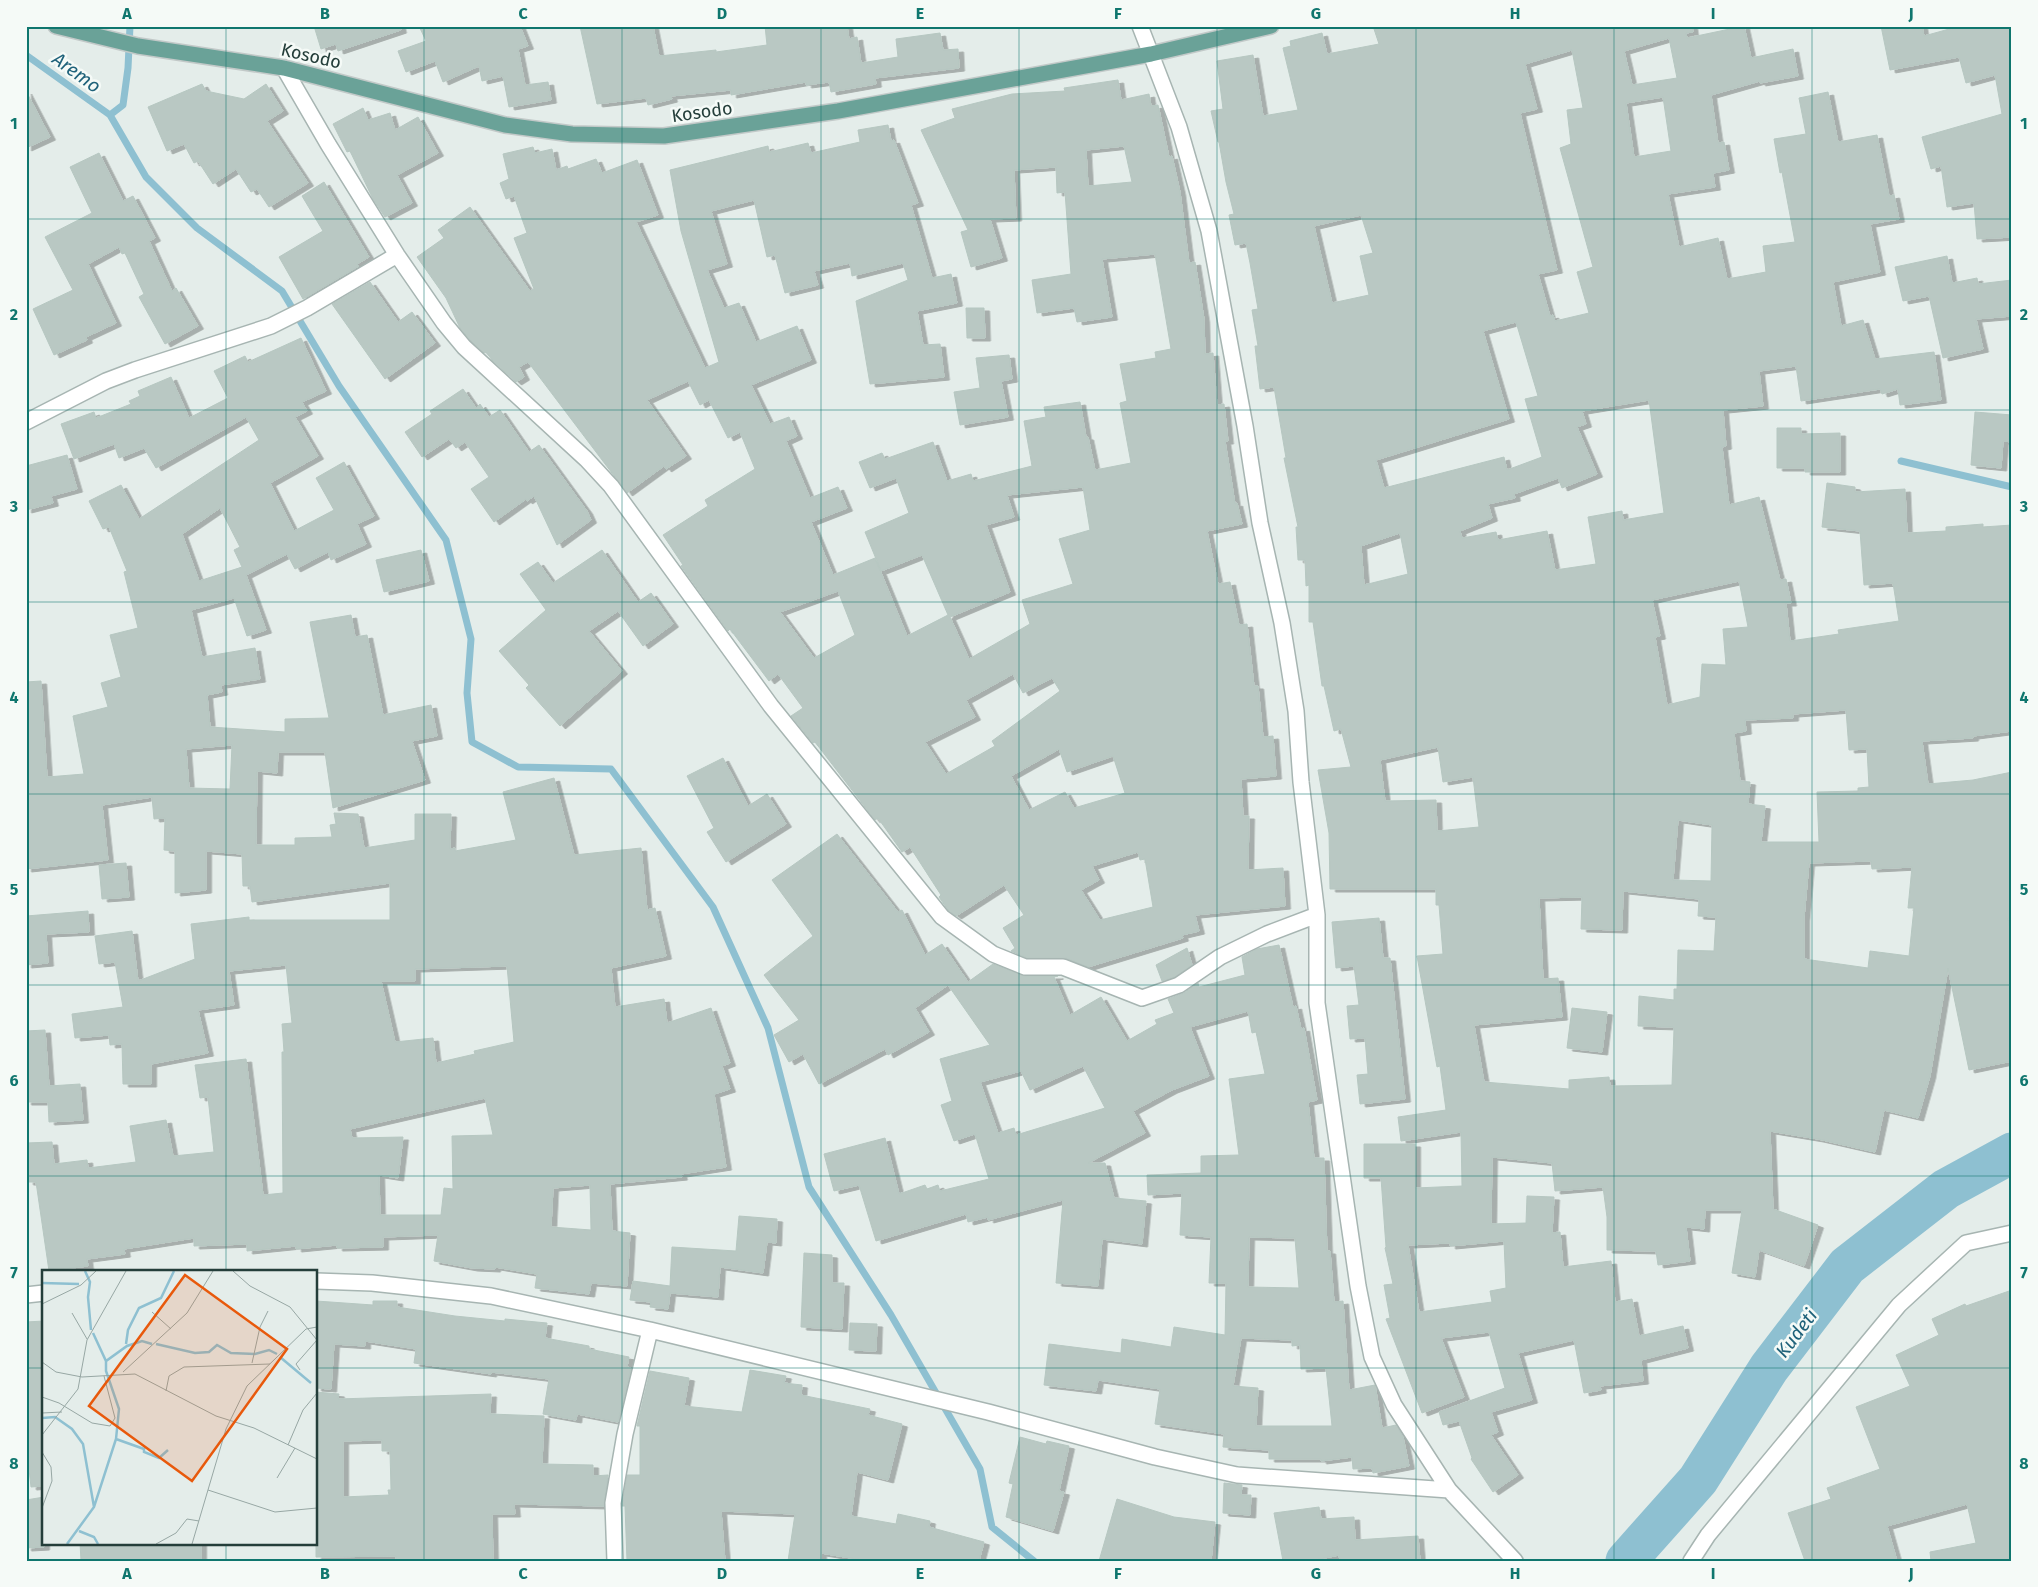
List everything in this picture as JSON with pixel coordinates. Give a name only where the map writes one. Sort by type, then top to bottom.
[{"type":"main road","name":"Kosodo","points":[[56,26],[138,46],[284,68],[505,125],[572,134],[664,136],[838,111],[1151,54],[1271,26]]},
{"type":"street","points":[[1140,26],[1180,127],[1209,231],[1245,426],[1260,523],[1282,623],[1296,711],[1301,782],[1317,916],[1317,1003],[1358,1286],[1372,1357],[1394,1405],[1449,1490],[1515,1561]]},
{"type":"street","points":[[284,68],[328,144],[397,254],[444,323],[464,347],[586,459],[611,486],[770,706],[942,917],[993,954],[1025,967],[1063,968],[1142,998],[1179,985],[1220,957],[1267,934],[1317,916]]},
{"type":"street","points":[[26,422],[106,381],[270,326],[307,308],[397,254]]},
{"type":"street","points":[[1691,1561],[1708,1535],[1899,1305],[1966,1243],[2012,1233]]},
{"type":"street","points":[[318,1281],[372,1283],[492,1296],[650,1330],[988,1412],[1155,1457],[1237,1475],[1449,1490]]},
{"type":"street","points":[[26,1294],[42,1293]]},
{"type":"street","points":[[616,1561],[613,1502],[625,1434],[650,1330]]},
{"type":"building","points":[[314,26],[400,26],[401,30],[338,51],[336,44],[321,49]]},
{"type":"building","points":[[419,26],[520,26],[528,46],[518,49],[525,85],[548,82],[551,100],[509,107],[503,76],[482,81],[479,66],[443,82],[435,61],[406,72],[398,51],[426,41]]},
{"type":"building","points":[[580,26],[653,26],[659,56],[716,50],[716,52],[767,45],[765,26],[847,26],[849,39],[857,37],[861,63],[898,57],[896,39],[940,33],[943,50],[958,49],[959,68],[875,78],[876,84],[831,92],[829,82],[806,85],[806,82],[731,95],[731,90],[671,96],[672,99],[648,105],[646,98],[597,104]]},
{"type":"building","points":[[1373,26],[1692,26],[1693,32],[1686,33],[1687,38],[1744,26],[1751,58],[1793,49],[1798,76],[1760,83],[1760,81],[1711,95],[1718,143],[1724,142],[1729,170],[1713,173],[1715,187],[1668,194],[1679,247],[1718,238],[1727,279],[1766,272],[1763,246],[1795,242],[1774,139],[1806,134],[1799,98],[1828,92],[1838,142],[1877,135],[1889,196],[1894,195],[1899,219],[1870,224],[1880,272],[1833,282],[1841,326],[1863,320],[1875,359],[1934,352],[1941,400],[1900,405],[1898,389],[1882,394],[1880,389],[1801,401],[1796,366],[1759,371],[1763,406],[1723,410],[1726,446],[1722,447],[1729,505],[1759,497],[1780,580],[1786,579],[1791,603],[1786,603],[1790,641],[1839,634],[1838,630],[1899,621],[1893,583],[1864,585],[1860,531],[1822,527],[1827,483],[1855,487],[1855,492],[1905,489],[1907,533],[1946,531],[1946,527],[1983,524],[1983,527],[2012,525],[2012,731],[1973,736],[1973,738],[1922,741],[1928,784],[1973,780],[2012,772],[2012,918],[2008,918],[2012,940],[2012,1061],[1969,1070],[1948,968],[1930,1076],[1918,1118],[1884,1110],[1875,1152],[1818,1139],[1770,1131],[1773,1209],[1818,1225],[1804,1266],[1759,1250],[1755,1277],[1732,1273],[1742,1210],[1705,1210],[1704,1229],[1686,1227],[1690,1261],[1658,1265],[1656,1251],[1607,1250],[1607,1217],[1603,1187],[1555,1191],[1552,1163],[1492,1157],[1491,1224],[1526,1223],[1527,1196],[1554,1197],[1552,1233],[1560,1232],[1563,1267],[1611,1261],[1615,1302],[1632,1299],[1639,1336],[1683,1326],[1688,1348],[1641,1360],[1643,1381],[1600,1386],[1601,1390],[1584,1393],[1574,1340],[1518,1353],[1532,1400],[1491,1412],[1498,1432],[1491,1435],[1518,1475],[1493,1492],[1471,1459],[1459,1421],[1443,1425],[1439,1412],[1505,1388],[1489,1332],[1441,1338],[1464,1397],[1422,1413],[1386,1319],[1390,1318],[1384,1285],[1393,1284],[1385,1248],[1381,1178],[1364,1178],[1364,1144],[1415,1144],[1415,1188],[1462,1186],[1461,1132],[1401,1141],[1398,1117],[1446,1110],[1440,1066],[1437,1067],[1417,956],[1443,954],[1439,905],[1436,905],[1436,889],[1330,889],[1329,833],[1318,770],[1351,767],[1341,729],[1334,731],[1324,686],[1322,686],[1313,622],[1309,622],[1309,585],[1306,586],[1305,560],[1298,560],[1296,527],[1298,527],[1284,458],[1286,458],[1274,387],[1260,389],[1255,346],[1258,346],[1252,310],[1258,309],[1250,263],[1246,243],[1235,245],[1229,215],[1234,214],[1211,111],[1223,109],[1217,61],[1253,55],[1263,116],[1298,110],[1283,48],[1291,46],[1290,41],[1322,33],[1327,54],[1379,44]],"holes":[[[1669,38],[1677,78],[1632,85],[1624,51]],[[1572,50],[1583,108],[1567,110],[1571,144],[1560,148],[1593,267],[1577,272],[1589,313],[1555,321],[1553,315],[1550,316],[1538,274],[1557,270],[1520,113],[1537,109],[1525,64]],[[1663,97],[1671,151],[1634,157],[1626,103]],[[1361,215],[1373,253],[1360,256],[1369,295],[1332,303],[1314,226]],[[1516,322],[1538,396],[1525,399],[1542,457],[1507,470],[1504,457],[1384,488],[1376,460],[1509,419],[1483,331]],[[1649,400],[1664,513],[1623,520],[1622,511],[1588,517],[1596,564],[1555,570],[1547,531],[1498,540],[1496,532],[1462,538],[1460,531],[1492,518],[1488,504],[1515,498],[1514,494],[1558,478],[1562,488],[1597,474],[1577,427],[1586,424],[1582,411]],[[1400,533],[1408,574],[1364,585],[1361,546]],[[1739,581],[1748,627],[1723,629],[1726,665],[1702,664],[1700,697],[1667,705],[1655,637],[1660,636],[1652,600]],[[1846,710],[1849,750],[1867,749],[1869,787],[1858,788],[1858,791],[1817,792],[1819,842],[1761,842],[1765,806],[1748,804],[1750,782],[1740,781],[1734,733],[1746,731],[1745,720],[1793,718],[1793,714]],[[1438,747],[1443,782],[1473,777],[1479,827],[1437,831],[1436,800],[1385,801],[1380,760]],[[1678,820],[1712,825],[1711,881],[1673,880]],[[1871,861],[1872,869],[1912,867],[1908,908],[1914,908],[1909,956],[1870,951],[1868,968],[1804,959],[1804,918],[1809,863]],[[1623,891],[1699,899],[1698,916],[1716,917],[1714,951],[1678,950],[1677,989],[1674,989],[1674,1000],[1639,996],[1638,1026],[1673,1027],[1674,1029],[1672,1085],[1610,1086],[1609,1077],[1569,1080],[1569,1089],[1484,1082],[1474,1025],[1562,1017],[1558,978],[1543,979],[1539,898],[1582,897],[1581,929],[1622,930]],[[1504,1241],[1506,1288],[1490,1291],[1492,1302],[1419,1312],[1408,1245],[1450,1243],[1450,1246]]]},
{"type":"building","points":[[1881,26],[1922,26],[1924,36],[1960,26],[2012,26],[2012,237],[1977,239],[1974,203],[1947,207],[1941,166],[1931,169],[1922,137],[2002,114],[1995,75],[1966,83],[1959,57],[1890,70]]},
{"type":"building","points":[[1118,80],[1121,100],[1149,94],[1151,106],[1158,105],[1169,157],[1172,156],[1180,192],[1189,263],[1195,262],[1204,319],[1205,354],[1213,353],[1217,405],[1224,404],[1228,441],[1225,441],[1235,504],[1237,503],[1242,524],[1207,531],[1218,584],[1230,582],[1239,625],[1247,624],[1254,686],[1258,686],[1263,737],[1273,736],[1276,776],[1241,779],[1243,816],[1249,816],[1248,870],[1283,868],[1285,906],[1195,915],[1199,931],[1182,935],[1183,938],[1088,967],[1066,958],[1027,958],[1011,951],[1015,948],[1003,928],[1024,915],[1004,885],[956,916],[948,910],[939,897],[941,895],[910,847],[902,852],[878,818],[875,820],[815,742],[813,743],[791,716],[803,708],[778,674],[769,681],[730,629],[728,631],[681,566],[683,565],[663,535],[708,506],[705,500],[755,469],[740,432],[728,438],[709,400],[700,405],[688,381],[647,400],[686,456],[666,469],[664,466],[627,493],[528,362],[519,367],[524,377],[516,382],[486,352],[484,353],[471,341],[460,328],[446,298],[417,257],[444,238],[438,230],[470,207],[530,291],[534,289],[514,238],[527,233],[514,196],[506,199],[500,183],[509,179],[503,154],[533,147],[535,153],[552,149],[556,170],[567,166],[568,169],[596,159],[602,173],[637,160],[658,215],[636,222],[705,368],[719,362],[681,231],[670,170],[768,146],[769,152],[808,143],[811,153],[860,142],[858,130],[888,125],[891,141],[894,140],[918,203],[911,205],[932,278],[951,274],[957,303],[917,311],[923,345],[940,344],[944,377],[870,384],[856,301],[908,280],[903,263],[852,276],[850,263],[814,271],[818,285],[785,293],[775,255],[767,257],[754,200],[711,211],[727,264],[707,270],[724,308],[739,303],[756,342],[797,326],[811,360],[751,385],[770,424],[789,417],[797,436],[786,441],[810,498],[838,487],[847,508],[811,522],[833,575],[875,558],[907,636],[948,615],[922,555],[881,571],[865,532],[909,513],[896,478],[870,488],[859,462],[882,453],[885,459],[933,442],[947,481],[971,474],[973,481],[1032,466],[1024,421],[1046,417],[1044,407],[1080,402],[1086,437],[1088,437],[1095,470],[1131,463],[1120,403],[1127,401],[1120,364],[1156,358],[1155,352],[1171,349],[1155,254],[1102,259],[1112,317],[1077,322],[1074,308],[1037,313],[1032,280],[1071,274],[1065,192],[1057,193],[1056,167],[1014,170],[1016,218],[990,219],[1002,258],[971,267],[961,232],[968,230],[921,130],[955,118],[952,109],[1012,94],[1065,91],[1064,88]],"holes":[[[1124,146],[1132,182],[1088,186],[1086,150]],[[1083,487],[1090,530],[1059,539],[1073,584],[1022,600],[1030,624],[969,659],[950,617],[1010,592],[986,525],[1014,517],[1007,495]],[[838,591],[855,635],[814,658],[780,612]],[[1013,674],[1023,693],[1052,678],[1060,691],[992,741],[995,746],[946,774],[925,742],[975,717],[966,700]],[[1059,749],[1067,772],[1113,756],[1125,793],[1074,808],[1065,792],[1029,810],[1011,776]],[[1138,852],[1140,860],[1145,859],[1153,907],[1100,920],[1081,890],[1099,880],[1092,866]]]},
{"type":"building","points":[[202,84],[206,91],[244,99],[266,84],[283,111],[267,121],[308,183],[269,207],[257,189],[251,192],[236,169],[213,184],[198,161],[194,163],[184,144],[167,151],[148,107]]},
{"type":"building","points":[[26,91],[50,137],[26,148]]},
{"type":"building","points":[[363,108],[368,120],[390,113],[395,130],[418,117],[438,153],[397,175],[412,203],[385,217],[373,199],[350,151],[347,152],[333,124]]},
{"type":"building","points":[[99,153],[123,201],[133,196],[155,238],[149,241],[172,291],[176,288],[198,326],[165,344],[139,297],[144,294],[125,253],[122,254],[119,247],[88,264],[116,323],[86,337],[87,340],[54,355],[33,309],[73,290],[45,237],[92,213],[70,167]]},
{"type":"building","points":[[324,182],[369,257],[357,264],[359,266],[303,299],[279,257],[323,231],[302,196]]},
{"type":"building","points":[[1947,256],[1952,283],[1977,278],[1978,284],[2012,280],[2012,316],[1976,319],[1983,349],[1943,358],[1929,296],[1903,301],[1895,267]]},
{"type":"building","points":[[370,282],[398,322],[412,312],[435,343],[385,379],[332,304]]},
{"type":"building","points":[[966,308],[984,308],[985,338],[967,338]]},
{"type":"building","points":[[301,338],[326,391],[302,402],[307,411],[295,417],[318,456],[270,483],[294,531],[334,510],[316,478],[344,462],[374,516],[357,524],[366,544],[331,560],[328,552],[295,569],[287,554],[246,575],[266,630],[247,636],[234,598],[191,610],[202,657],[255,648],[260,679],[221,685],[222,692],[207,695],[210,727],[285,732],[285,719],[329,718],[310,622],[351,615],[355,637],[367,635],[383,715],[431,705],[437,736],[412,741],[425,780],[333,808],[325,752],[278,752],[277,773],[257,771],[256,845],[295,845],[295,838],[332,837],[330,825],[336,824],[334,813],[358,814],[364,848],[415,840],[415,814],[451,814],[450,849],[455,848],[455,851],[516,840],[503,792],[554,778],[574,855],[641,848],[647,910],[655,908],[666,956],[611,968],[615,1007],[664,999],[667,1023],[711,1008],[730,1063],[722,1066],[730,1089],[714,1094],[726,1167],[681,1174],[682,1177],[610,1184],[612,1231],[630,1233],[627,1286],[591,1283],[589,1294],[535,1288],[537,1274],[495,1267],[495,1269],[472,1268],[434,1261],[438,1235],[383,1237],[383,1247],[337,1248],[337,1245],[296,1249],[296,1246],[247,1251],[247,1244],[194,1246],[194,1238],[124,1249],[125,1254],[87,1259],[88,1266],[49,1270],[36,1182],[28,1182],[26,1143],[52,1142],[54,1164],[87,1160],[88,1168],[136,1162],[130,1126],[166,1120],[173,1156],[214,1152],[208,1097],[200,1098],[195,1065],[246,1059],[263,1195],[283,1193],[282,1052],[284,1052],[282,1024],[292,1023],[286,965],[229,971],[234,1005],[198,1010],[208,1053],[151,1064],[151,1084],[123,1084],[122,1044],[110,1045],[109,1035],[75,1038],[72,1014],[123,1007],[115,962],[99,964],[95,936],[132,931],[138,981],[195,959],[191,924],[249,917],[249,920],[390,920],[390,883],[252,902],[250,886],[243,886],[242,854],[206,851],[206,890],[175,893],[175,851],[164,850],[165,818],[154,819],[152,797],[102,805],[108,860],[26,869],[26,682],[41,681],[47,777],[84,774],[73,716],[108,707],[101,683],[121,677],[110,635],[138,628],[124,572],[127,571],[109,527],[103,529],[89,501],[121,485],[139,519],[259,440],[246,417],[156,468],[144,448],[119,458],[114,444],[74,459],[61,424],[94,412],[96,418],[131,404],[129,401],[140,396],[138,391],[171,377],[189,418],[228,398],[214,371],[245,356],[248,362]],"holes":[[[220,508],[240,547],[234,550],[242,567],[199,581],[182,534]],[[232,745],[230,789],[189,788],[186,749]],[[507,966],[514,1042],[474,1051],[475,1054],[436,1063],[433,1038],[395,1042],[381,981],[415,981],[415,969]],[[485,1098],[493,1135],[452,1136],[453,1189],[444,1188],[441,1215],[380,1215],[379,1175],[398,1178],[403,1137],[352,1138],[350,1129]],[[590,1185],[591,1230],[551,1227],[553,1188]]]},
{"type":"building","points":[[1009,355],[1012,379],[1001,381],[1008,417],[960,425],[954,392],[980,388],[976,358]]},
{"type":"building","points":[[463,389],[476,408],[480,404],[489,417],[500,410],[529,452],[539,445],[587,511],[591,520],[557,545],[534,496],[527,501],[526,499],[494,522],[471,489],[489,477],[465,442],[456,448],[449,439],[422,457],[405,432],[432,414],[430,411]]},
{"type":"building","points":[[1975,412],[2012,415],[2012,442],[2003,441],[2001,468],[1971,465]]},
{"type":"building","points":[[1777,428],[1801,428],[1801,434],[1840,433],[1840,472],[1805,472],[1805,468],[1777,468]]},
{"type":"building","points":[[67,455],[77,489],[51,496],[53,503],[26,510],[26,466]]},
{"type":"building","points":[[421,550],[429,581],[384,592],[376,560]]},
{"type":"building","points":[[602,550],[638,602],[651,593],[673,624],[643,646],[618,611],[589,631],[622,671],[560,726],[526,688],[529,685],[499,651],[546,610],[520,574],[538,562],[553,583]]},
{"type":"building","points":[[723,758],[748,806],[767,794],[786,824],[726,862],[707,832],[714,828],[687,776]]},
{"type":"building","points":[[837,834],[898,912],[902,910],[925,955],[942,944],[968,982],[993,964],[1025,976],[1058,976],[1054,977],[1070,1015],[1101,997],[1127,1041],[1157,1024],[1155,1020],[1174,1013],[1168,999],[1184,993],[1198,983],[1199,987],[1245,975],[1242,957],[1257,949],[1279,945],[1293,1007],[1296,1006],[1301,1029],[1304,1028],[1317,1100],[1308,1102],[1314,1158],[1324,1158],[1327,1251],[1330,1251],[1334,1302],[1343,1301],[1349,1390],[1375,1385],[1382,1428],[1396,1425],[1403,1437],[1409,1466],[1373,1473],[1372,1468],[1353,1469],[1352,1457],[1321,1461],[1321,1459],[1269,1459],[1269,1450],[1223,1447],[1224,1434],[1155,1424],[1160,1389],[1098,1380],[1096,1391],[1044,1385],[1049,1344],[1121,1353],[1122,1339],[1171,1347],[1174,1327],[1225,1335],[1226,1283],[1209,1283],[1211,1237],[1180,1235],[1182,1193],[1148,1195],[1147,1175],[1201,1173],[1201,1156],[1239,1155],[1229,1079],[1265,1074],[1256,1032],[1252,1033],[1248,1011],[1190,1027],[1209,1076],[1172,1090],[1133,1111],[1145,1133],[1088,1163],[1105,1163],[1114,1198],[1146,1201],[1142,1244],[1102,1239],[1098,1286],[1056,1283],[1063,1200],[988,1220],[988,1217],[968,1222],[966,1214],[876,1241],[859,1185],[834,1191],[824,1154],[885,1138],[899,1194],[925,1185],[927,1189],[938,1185],[940,1191],[989,1179],[975,1134],[954,1141],[941,1105],[952,1101],[940,1059],[990,1045],[948,985],[915,1008],[929,1032],[888,1055],[885,1049],[819,1084],[803,1054],[789,1062],[774,1035],[799,1020],[764,975],[813,936],[772,880]],"holes":[[[1083,1066],[1105,1108],[1016,1135],[1014,1128],[998,1133],[980,1082],[1021,1071],[1030,1090]],[[1249,1237],[1295,1238],[1299,1288],[1248,1287]],[[1241,1338],[1292,1340],[1292,1346],[1300,1345],[1301,1369],[1326,1368],[1332,1426],[1256,1426],[1258,1388],[1233,1386]]]},
{"type":"building","points":[[126,863],[129,897],[102,899],[99,865]]},
{"type":"building","points":[[88,911],[89,932],[46,934],[48,963],[26,965],[26,916]]},
{"type":"building","points":[[1379,918],[1383,958],[1390,958],[1405,1099],[1360,1104],[1357,1075],[1368,1074],[1365,1038],[1350,1039],[1347,1006],[1359,1005],[1354,966],[1336,968],[1332,922]]},
{"type":"building","points":[[1187,948],[1192,965],[1175,977],[1162,981],[1156,965]]},
{"type":"building","points":[[1572,1008],[1607,1012],[1602,1052],[1567,1048]]},
{"type":"building","points":[[45,1030],[49,1086],[80,1084],[83,1120],[49,1122],[48,1102],[26,1102],[26,1031]]},
{"type":"building","points":[[739,1216],[777,1219],[776,1243],[767,1242],[763,1273],[720,1267],[718,1297],[670,1293],[668,1309],[650,1307],[651,1302],[630,1300],[633,1281],[670,1286],[672,1247],[736,1251]]},
{"type":"building","points":[[804,1253],[832,1255],[832,1283],[844,1283],[842,1329],[801,1327]]},
{"type":"building","points":[[2012,1290],[2012,1561],[1931,1561],[1930,1552],[1976,1543],[1967,1504],[1887,1526],[1897,1561],[1805,1561],[1788,1513],[1831,1499],[1827,1488],[1880,1469],[1856,1407],[1910,1386],[1896,1355],[1939,1335],[1932,1319],[1965,1304],[1966,1306]]},
{"type":"building","points":[[318,1301],[373,1305],[373,1301],[397,1301],[397,1307],[455,1316],[547,1323],[545,1338],[589,1346],[589,1349],[629,1357],[627,1367],[631,1368],[618,1422],[577,1414],[576,1420],[543,1414],[549,1379],[491,1372],[491,1374],[414,1363],[416,1349],[365,1341],[365,1346],[334,1344],[331,1389],[318,1388]]},
{"type":"building","points":[[42,1321],[42,1486],[31,1487],[26,1442],[26,1322]]},
{"type":"building","points":[[850,1323],[877,1324],[876,1351],[849,1350]]},
{"type":"building","points":[[750,1370],[786,1376],[784,1383],[802,1385],[801,1395],[870,1409],[868,1415],[902,1424],[888,1480],[857,1472],[851,1516],[896,1524],[898,1514],[930,1521],[929,1527],[984,1542],[979,1561],[868,1561],[821,1553],[821,1561],[788,1561],[795,1514],[721,1511],[725,1561],[627,1561],[625,1506],[622,1506],[622,1504],[627,1475],[640,1475],[640,1426],[637,1426],[650,1371],[689,1378],[684,1406],[742,1412]]},
{"type":"building","points":[[318,1392],[339,1394],[338,1399],[491,1394],[490,1414],[544,1416],[542,1464],[593,1465],[593,1476],[608,1475],[604,1506],[514,1504],[515,1514],[492,1514],[493,1561],[396,1561],[396,1556],[316,1557],[316,1544],[318,1544]],"holes":[[[382,1440],[382,1451],[390,1451],[391,1490],[388,1490],[389,1495],[343,1497],[343,1441]]]},
{"type":"building","points":[[1020,1437],[1046,1444],[1047,1441],[1069,1446],[1059,1491],[1064,1492],[1053,1531],[1006,1517],[1013,1484],[1009,1483]]},
{"type":"building","points":[[1224,1483],[1242,1485],[1241,1495],[1251,1495],[1250,1515],[1223,1513]]},
{"type":"building","points":[[42,1497],[42,1544],[44,1544],[44,1547],[26,1548],[26,1500]]},
{"type":"building","points":[[1117,1499],[1174,1517],[1215,1522],[1211,1561],[1099,1561]]},
{"type":"building","points":[[1319,1507],[1321,1519],[1354,1517],[1355,1540],[1418,1536],[1420,1561],[1340,1561],[1339,1555],[1311,1561],[1283,1561],[1274,1513]]},
{"type":"building","points":[[80,1544],[201,1544],[201,1561],[81,1561]]},
{"type":"waterway","points":[[130,26],[128,68],[123,105],[110,115],[146,177],[197,228],[282,291],[339,386],[446,540],[471,639],[467,693],[472,742],[518,767],[611,769],[713,907],[768,1028],[809,1187],[891,1315],[980,1469],[992,1527],[1034,1561]]},
{"type":"waterway","name":"Aremo","points":[[26,55],[110,115]]},
{"type":"waterway","points":[[1901,461],[2012,487]]},
{"type":"waterway","name":"Kudeti","points":[[1626,1561],[1698,1480],[1769,1368],[1847,1266],[1946,1189],[2012,1153]]}]
